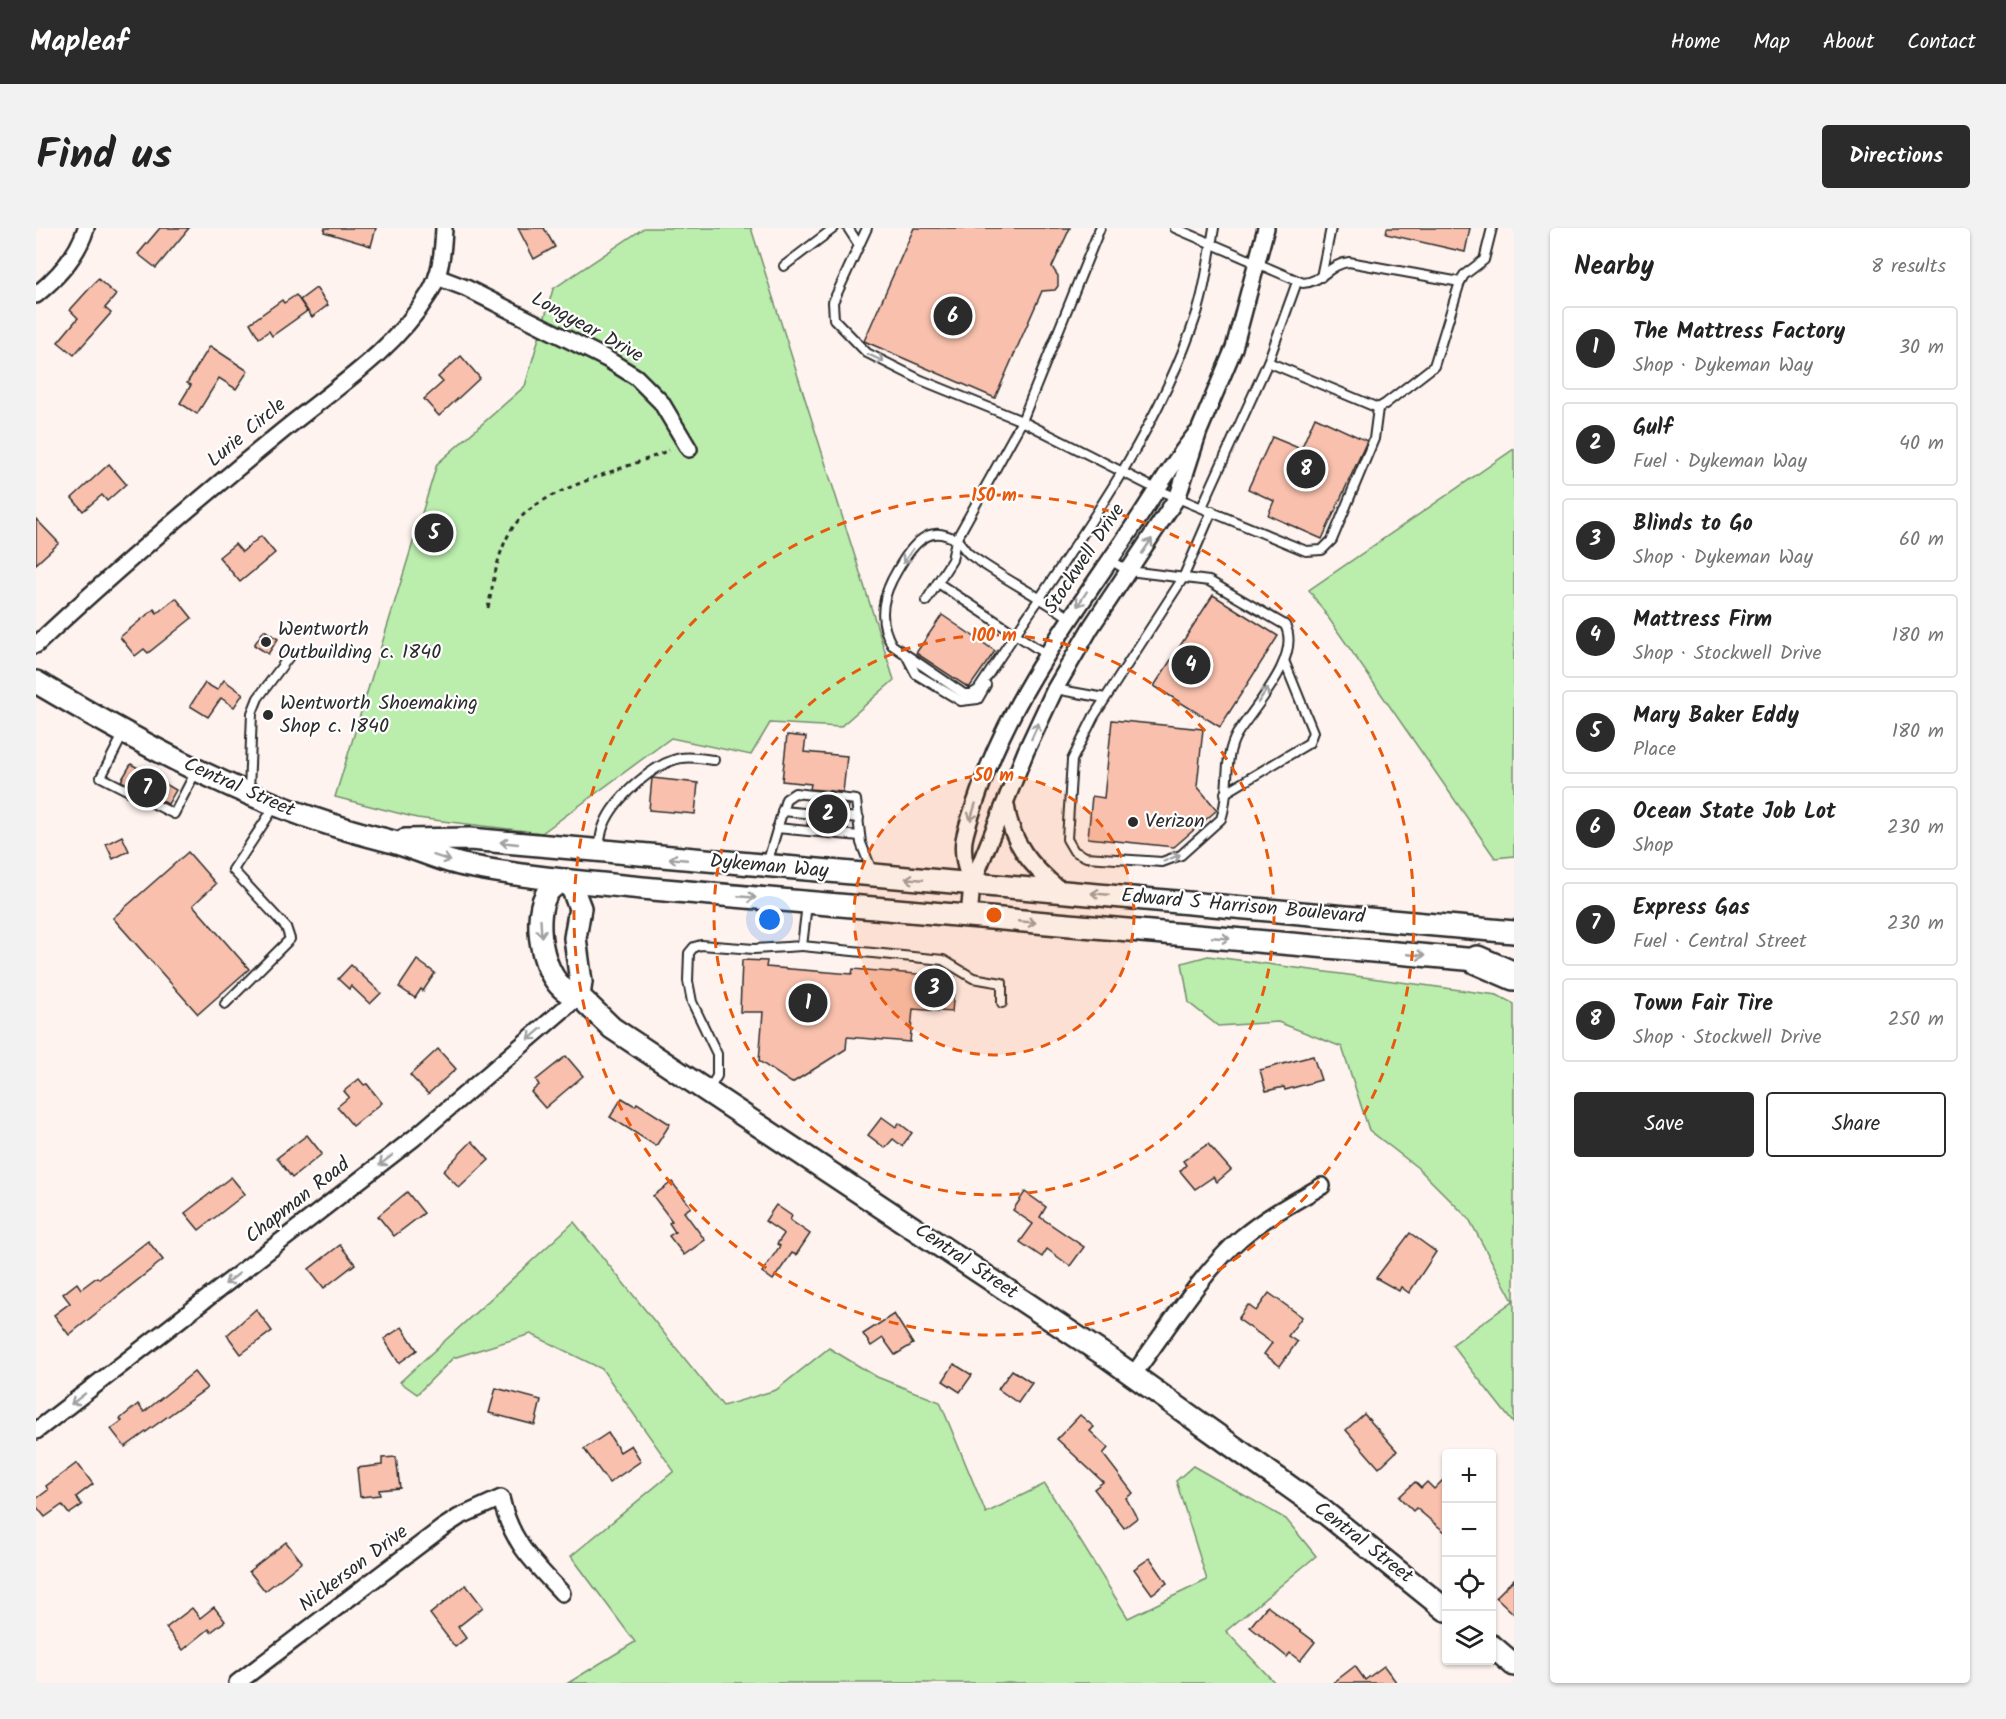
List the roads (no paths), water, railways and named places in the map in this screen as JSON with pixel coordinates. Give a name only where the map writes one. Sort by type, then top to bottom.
[{"type":"highway","points":[[1477,960],[1514,976]]},
{"type":"main road","name":"Central Street","points":[[36,682],[197,770],[276,805],[345,831],[387,840],[466,866],[564,880]]},
{"type":"main road","name":"Central Street","points":[[387,840],[470,839],[567,850]]},
{"type":"main road","name":"Dykeman Way","points":[[567,850],[972,884]]},
{"type":"main road","points":[[567,850],[564,880],[573,890],[580,908],[575,938],[581,982],[579,996]]},
{"type":"main road","name":"Central Street","points":[[564,880],[548,890],[540,912],[541,937],[547,963],[556,982],[563,990],[579,996],[612,1028],[707,1093],[1133,1375],[1318,1507],[1442,1607]]},
{"type":"main road","name":"Dykeman Way","points":[[564,880],[969,917]]},
{"type":"main road","name":"Edward S Harrison Boulevard","points":[[972,884],[1514,932]]},
{"type":"main road","name":"Edward S Harrison Boulevard","points":[[969,917],[1477,960]]},
{"type":"main road","points":[[1496,1650],[1514,1665]]},
{"type":"street","points":[[36,295],[51,282],[74,254],[86,228]]},
{"type":"street","name":"Lurie Circle","points":[[36,645],[90,593],[375,354],[408,322],[429,294],[437,277],[444,228]]},
{"type":"street","name":"Stockwell Drive","points":[[969,917],[972,884],[1026,751],[1055,689],[1091,627],[1178,496],[1199,431],[1234,348],[1266,228]]},
{"type":"street","name":"Longyear Drive","points":[[437,277],[466,288],[622,368],[655,396],[687,446]]},
{"type":"street","name":"Stockwell Drive","points":[[972,884],[966,865],[964,841],[976,802],[1009,718],[1070,618],[1170,465],[1199,431]]},
{"type":"street","points":[[1006,805],[1010,826],[1020,850],[1036,869],[1060,890]]},
{"type":"street","name":"Chapman Road","points":[[36,1431],[414,1138],[579,996]]},
{"type":"street","points":[[1133,1375],[1213,1268],[1240,1239],[1266,1219],[1322,1186]]},
{"type":"street","name":"Nickerson Drive","points":[[237,1683],[442,1528],[459,1517],[501,1497],[513,1536],[525,1554],[562,1593]]},
{"type":"lane","points":[[784,266],[834,228]]},
{"type":"lane","points":[[848,228],[859,245]]},
{"type":"lane","points":[[867,228],[833,302],[834,319],[867,353],[921,380],[1022,421],[1156,489],[1178,496],[1306,551],[1322,550],[1332,540],[1374,439],[1378,408],[1434,366],[1460,282],[1464,275],[1484,260],[1492,228]]},
{"type":"lane","points":[[926,602],[952,560],[956,540],[1022,421],[1100,228]]},
{"type":"lane","points":[[1175,228],[1297,282],[1310,283],[1321,279],[1332,267],[1349,262],[1460,282]]},
{"type":"lane","points":[[1070,618],[1039,596],[970,555],[956,540],[934,534],[926,537],[910,551],[886,593],[883,608],[885,633],[892,645],[964,694],[971,694],[978,690],[1039,596],[1121,472],[1146,433],[1172,379],[1198,311],[1214,228]]},
{"type":"lane","points":[[1321,279],[1331,228]]},
{"type":"lane","points":[[1202,507],[1268,362],[1297,282]]},
{"type":"lane","points":[[1268,362],[1378,408]]},
{"type":"lane","points":[[1110,560],[1130,571],[1183,579],[1214,584],[1285,626],[1290,638],[1285,663],[1236,736],[1230,755],[1224,810],[1218,824],[1181,855],[1162,862],[1086,857],[1069,846],[1066,832],[1072,760],[1105,698],[1183,579],[1212,511]]},
{"type":"lane","points":[[938,584],[1047,656]]},
{"type":"lane","points":[[249,793],[252,713],[258,698],[291,654]]},
{"type":"lane","points":[[1225,793],[1309,743],[1313,738],[1313,732],[1285,663]]},
{"type":"lane","points":[[1055,689],[1105,698]]},
{"type":"lane","points":[[124,732],[101,777],[174,814],[197,770]]},
{"type":"lane","points":[[598,852],[604,825],[620,798],[644,778],[669,762],[683,757],[714,760]]},
{"type":"lane","points":[[766,867],[786,799],[793,793],[852,797],[857,802],[863,850],[874,876]]},
{"type":"lane","points":[[225,1004],[290,939],[290,932],[286,927],[232,870],[276,805]]},
{"type":"lane","points":[[782,811],[859,818]]},
{"type":"lane","points":[[777,828],[860,836]]},
{"type":"lane","points":[[802,946],[807,902]]},
{"type":"lane","points":[[707,1093],[717,1076],[717,1054],[689,992],[689,953],[694,947],[701,945],[754,949],[802,946],[947,961],[974,978],[1002,983],[1002,1003]]},
{"type":"place","name":"Ocean State Job Lot","points":[[953,316]]},
{"type":"place","name":"Town Fair Tire","points":[[1306,469]]},
{"type":"place","name":"Mary Baker Eddy","points":[[434,533]]},
{"type":"place","name":"Wentworth Outbuilding c. 1840","points":[[266,642]]},
{"type":"place","name":"Mattress Firm","points":[[1191,665]]},
{"type":"place","name":"Wentworth Shoemaking Shop c. 1840","points":[[268,715]]},
{"type":"place","name":"Express Gas","points":[[147,788]]},
{"type":"place","name":"Gulf","points":[[828,814]]},
{"type":"place","name":"Verizon","points":[[1133,822]]},
{"type":"place","name":"Blinds to Go","points":[[934,988]]},
{"type":"place","name":"The Mattress Factory","points":[[808,1003]]}]
